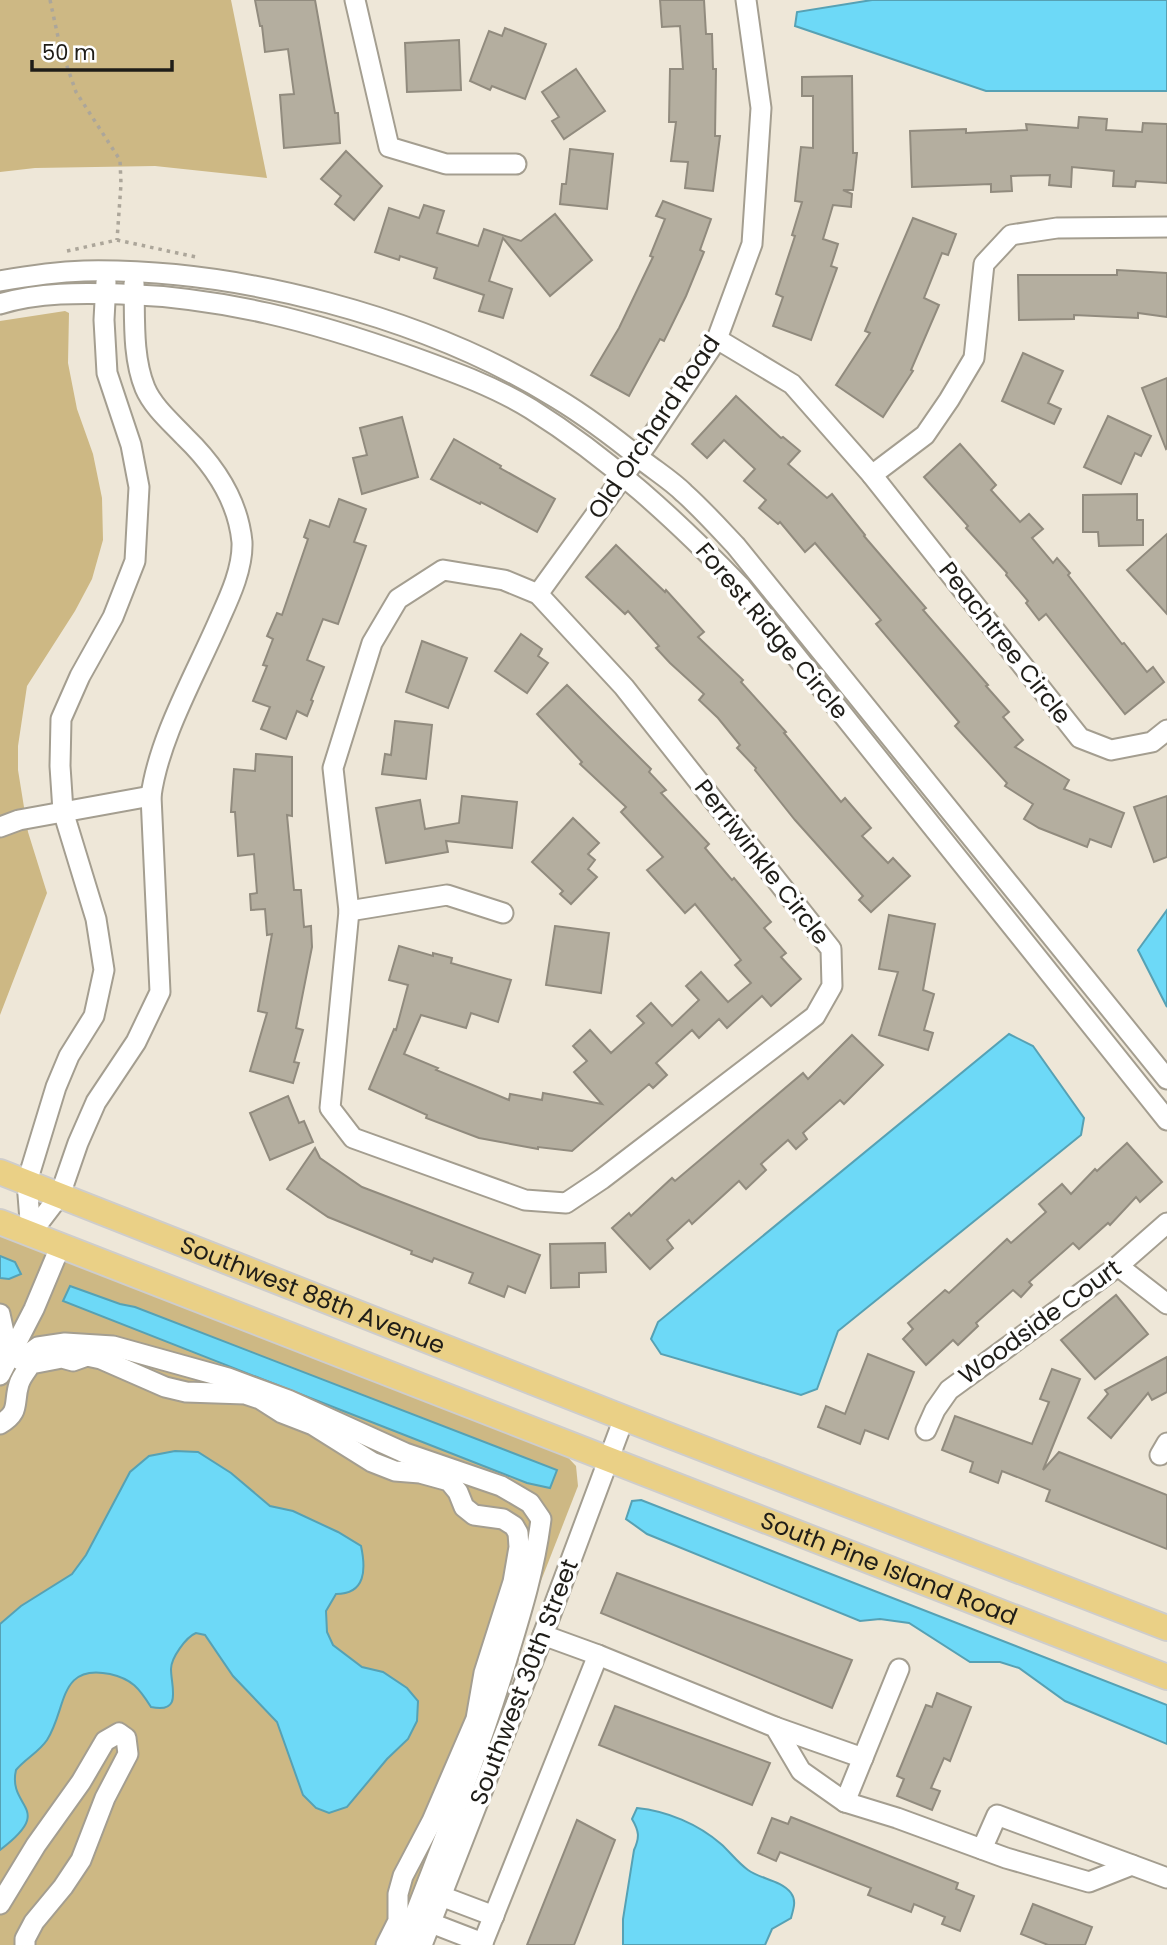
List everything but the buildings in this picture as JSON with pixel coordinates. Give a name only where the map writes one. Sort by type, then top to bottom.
[{"type":"main road","name":"Southwest 88th Avenue","points":[[0,1172],[624,1418]]},
{"type":"main road","name":"Southwest 88th Avenue","points":[[0,1222],[609,1460]]},
{"type":"main road","name":"South Pine Island Road","points":[[624,1418],[1167,1628]]},
{"type":"main road","name":"South Pine Island Road","points":[[609,1460],[1167,1677]]},
{"type":"street","points":[[355,0],[389,147],[446,164],[516,164]]},
{"type":"street","name":"Old Orchard Road","points":[[538,594],[638,456],[717,339],[752,244],[761,108],[746,0]]},
{"type":"street","points":[[872,475],[925,435],[974,358],[984,264],[1011,235],[1057,228],[1167,227]]},
{"type":"street","points":[[31,1233],[27,1182],[55,1087],[69,1056],[94,1016],[104,970],[96,919],[63,811],[60,766],[61,719],[80,676],[113,617],[135,561],[139,487],[131,445],[107,373],[106,271]]},
{"type":"street","name":"Forest Ridge Circle","points":[[0,281],[40,274],[106,271],[242,284],[379,318],[466,351],[556,398],[683,491],[736,546],[1167,1079]]},
{"type":"street","points":[[31,1233],[60,1195],[96,1102],[136,1042],[160,992],[152,796],[155,771],[230,595],[240,562],[242,542],[233,502],[219,475],[171,424],[146,390],[137,360],[134,272]]},
{"type":"street","name":"Forest Ridge Circle","points":[[0,304],[54,295],[134,295],[194,299],[290,317],[462,375],[528,407],[600,456],[684,528],[740,586],[1167,1120]]},
{"type":"street","name":"Peachtree Circle","points":[[717,339],[792,384],[872,475],[1080,738],[1111,750],[1152,742],[1167,730]]},
{"type":"street","name":"Perriwinkle Circle","points":[[443,570],[504,580],[538,594],[624,687],[831,950],[832,986],[815,1016],[602,1179],[566,1203],[525,1200],[353,1138],[330,1108],[349,911],[333,768],[372,643],[398,599],[443,570]]},
{"type":"street","points":[[0,827],[19,820],[63,811],[152,796]]},
{"type":"street","points":[[349,911],[447,895],[503,913]]},
{"type":"street","name":"Woodside Court","points":[[926,1430],[935,1410],[949,1390],[1118,1265],[1167,1223]]},
{"type":"street","points":[[0,1376],[34,1309],[60,1247]]},
{"type":"street","points":[[1118,1265],[1167,1304]]},
{"type":"street","points":[[0,1314],[5,1337],[0,1353]]},
{"type":"street","points":[[20,1360],[38,1347],[65,1343],[113,1346],[228,1378],[288,1400],[405,1453],[501,1486],[530,1503],[541,1519],[531,1580],[496,1696],[403,1945]]},
{"type":"street","points":[[0,1424],[12,1415],[16,1406],[18,1384],[32,1364],[62,1358],[73,1362],[79,1357],[87,1356],[101,1359],[165,1387],[186,1392],[245,1394],[260,1399],[282,1413],[313,1425],[372,1462],[396,1471],[420,1473],[449,1481],[458,1492],[464,1507],[474,1515],[503,1520],[514,1526],[518,1533],[519,1547],[513,1582],[486,1665],[476,1718],[432,1821],[403,1877],[398,1894],[398,1921],[386,1945]]},
{"type":"street","name":"Southwest 30th Street","points":[[422,1945],[624,1418]]},
{"type":"street","points":[[543,1635],[775,1727],[863,1758]]},
{"type":"street","points":[[431,1923],[482,1944],[597,1655]]},
{"type":"street","points":[[845,1801],[899,1669]]},
{"type":"street","points":[[775,1727],[801,1771],[845,1801],[982,1849],[1089,1882],[1132,1865]]},
{"type":"street","points":[[0,1904],[105,1741],[118,1733],[126,1738],[128,1754],[106,1798],[81,1860],[34,1922],[25,1945]]},
{"type":"street","points":[[982,1849],[997,1815],[1167,1878]]},
{"type":"street","points":[[441,1896],[494,1916]]},
{"type":"path","points":[[50,0],[60,46],[76,92],[120,160],[117,240]]},
{"type":"shaded area","points":[[0,0],[231,0],[267,178],[155,166],[35,168],[0,172]]},
{"type":"shaded area","points":[[65,311],[69,313],[68,363],[77,409],[93,454],[102,498],[103,540],[92,579],[27,686],[18,746],[18,770],[28,832],[47,893],[0,1015],[0,321]]},
{"type":"shaded area","points":[[0,1236],[562,1451],[576,1466],[578,1486],[399,1945],[0,1945]]},
{"type":"water","points":[[872,0],[1167,0],[1167,91],[986,91],[795,26],[797,12]]},
{"type":"water","points":[[1167,910],[1167,1007],[1138,950]]},
{"type":"water","points":[[1009,1034],[1033,1046],[1084,1118],[1081,1135],[838,1331],[817,1389],[801,1395],[661,1354],[651,1339],[658,1322]]},
{"type":"water","points":[[0,1256],[15,1262],[21,1274],[9,1279],[0,1278]]},
{"type":"water","points":[[70,1286],[135,1307],[557,1470],[550,1488],[527,1483],[63,1301]]},
{"type":"water","points":[[175,1451],[198,1452],[231,1473],[270,1506],[293,1511],[361,1546],[362,1579],[353,1590],[336,1594],[326,1611],[327,1632],[333,1645],[362,1667],[383,1672],[407,1688],[418,1701],[417,1721],[408,1739],[387,1759],[347,1807],[329,1813],[316,1808],[303,1795],[277,1722],[233,1676],[205,1635],[196,1633],[184,1643],[174,1659],[171,1669],[173,1697],[168,1707],[151,1707],[134,1685],[110,1674],[93,1672],[81,1675],[72,1682],[47,1740],[16,1770],[15,1783],[28,1816],[17,1836],[0,1850],[0,1624],[21,1606],[72,1574],[86,1555],[130,1472],[149,1456]]},
{"type":"water","points":[[641,1500],[1167,1705],[1167,1744],[1065,1701],[1019,1668],[1000,1662],[970,1662],[909,1623],[880,1619],[860,1621],[647,1534],[626,1519],[632,1501]]},
{"type":"water","points":[[637,1808],[660,1812],[692,1825],[721,1844],[748,1870],[787,1889],[794,1899],[791,1918],[772,1929],[765,1945],[623,1945],[623,1919],[638,1838],[632,1819]]}]
